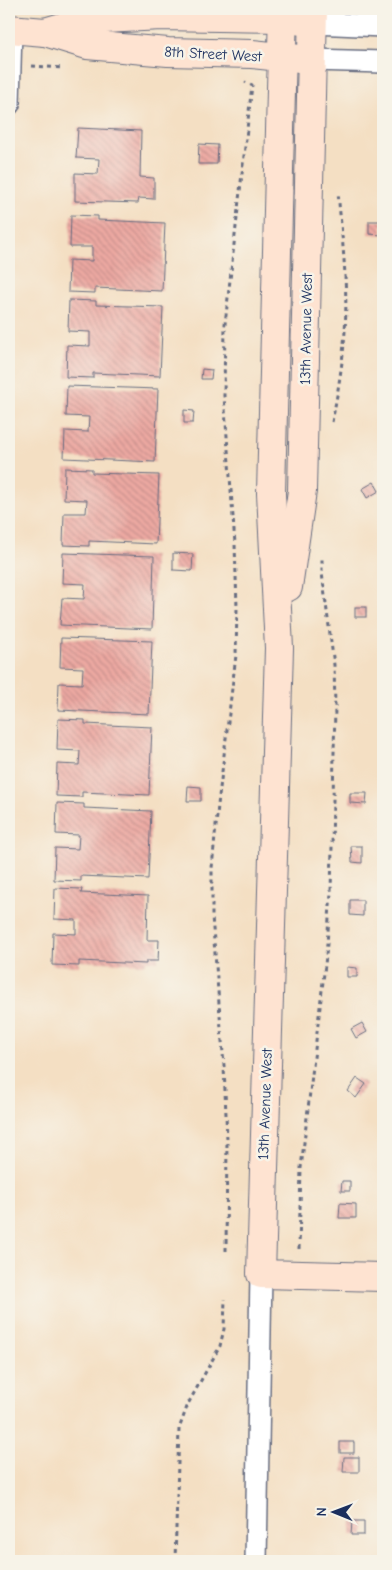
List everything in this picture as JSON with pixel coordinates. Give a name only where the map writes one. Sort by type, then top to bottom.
[{"type":"street","name":"8th Street West","points":[[45,32],[86,20],[161,16],[283,14],[313,16],[383,26]]},
{"type":"street","name":"13th Avenue West","points":[[256,1561],[261,1274],[279,648],[271,493],[280,58],[283,14]]},
{"type":"street","name":"13th Avenue West","points":[[279,648],[302,491],[313,16]]},
{"type":"street","name":"8th Street West","points":[[10,29],[45,32],[87,45],[168,52],[252,54],[312,60],[383,62]]},
{"type":"street","points":[[9,104],[10,29]]},
{"type":"street","points":[[261,1274],[383,1277]]},
{"type":"path","points":[[226,1251],[228,1140],[212,916],[212,868],[236,655],[235,544],[224,396],[225,324],[252,85]]},
{"type":"path","points":[[332,425],[340,378],[345,329],[345,275],[338,188]]},
{"type":"path","points":[[299,1252],[301,1168],[326,956],[331,892],[335,706],[334,665],[322,573],[322,555]]},
{"type":"path","points":[[176,1561],[179,1429],[188,1404],[220,1346],[224,1329],[225,1299]]},
{"type":"building","points":[[78,128],[141,131],[140,177],[154,178],[154,199],[139,198],[138,203],[75,201],[75,173],[98,174],[99,159],[76,158]]},
{"type":"building","points":[[199,144],[218,145],[217,164],[198,164]]},
{"type":"building","points":[[71,215],[98,216],[98,220],[165,223],[162,291],[95,288],[95,293],[68,292],[69,260],[92,261],[92,247],[70,247]]},
{"type":"building","points":[[369,221],[382,221],[382,235],[369,234]]},
{"type":"building","points":[[69,300],[96,301],[96,305],[163,307],[160,376],[93,373],[93,378],[66,377],[67,345],[90,346],[90,332],[68,331]]},
{"type":"building","points":[[202,369],[212,370],[211,379],[201,379]]},
{"type":"building","points":[[67,386],[158,389],[155,462],[64,458],[65,431],[88,432],[89,417],[66,416]]},
{"type":"building","points":[[184,410],[194,411],[193,423],[184,423]]},
{"type":"building","points":[[65,468],[92,469],[92,473],[159,475],[156,544],[89,541],[89,546],[63,545],[64,513],[86,513],[87,500],[64,499]]},
{"type":"building","points":[[374,482],[379,491],[367,498],[362,489]]},
{"type":"building","points":[[63,553],[154,556],[152,629],[60,625],[62,598],[84,599],[85,584],[62,583]]},
{"type":"building","points":[[173,553],[193,554],[192,571],[173,570]]},
{"type":"building","points":[[355,607],[366,607],[366,617],[355,617]]},
{"type":"building","points":[[61,638],[152,641],[149,714],[58,710],[59,683],[82,684],[83,668],[60,667]]},
{"type":"building","points":[[58,719],[85,720],[85,724],[152,727],[149,795],[82,792],[82,797],[56,796],[57,764],[79,765],[80,751],[57,750]]},
{"type":"building","points":[[188,786],[201,787],[201,801],[187,801]]},
{"type":"building","points":[[350,793],[367,793],[366,804],[350,803]]},
{"type":"building","points":[[57,803],[84,804],[84,808],[151,811],[148,879],[81,876],[81,881],[54,880],[55,848],[78,849],[79,835],[56,834]]},
{"type":"building","points":[[351,846],[362,846],[362,863],[352,862]]},
{"type":"building","points":[[55,888],[82,889],[81,893],[148,896],[147,940],[159,940],[158,961],[146,961],[146,964],[79,961],[79,966],[52,965],[53,933],[76,934],[76,920],[54,919]]},
{"type":"building","points":[[350,900],[363,900],[363,916],[350,915]]},
{"type":"building","points":[[347,967],[357,968],[357,977],[347,977]]},
{"type":"building","points":[[362,1023],[367,1032],[356,1038],[351,1029]]},
{"type":"building","points":[[357,1078],[366,1084],[356,1098],[348,1091]]},
{"type":"building","points":[[342,1181],[350,1181],[350,1191],[341,1191]]},
{"type":"building","points":[[340,1203],[356,1204],[356,1218],[339,1218]]},
{"type":"building","points":[[340,1442],[354,1442],[354,1453],[340,1453]]},
{"type":"building","points":[[344,1457],[359,1457],[359,1472],[343,1472]]},
{"type":"building","points":[[352,1521],[364,1521],[364,1535],[351,1535]]}]
